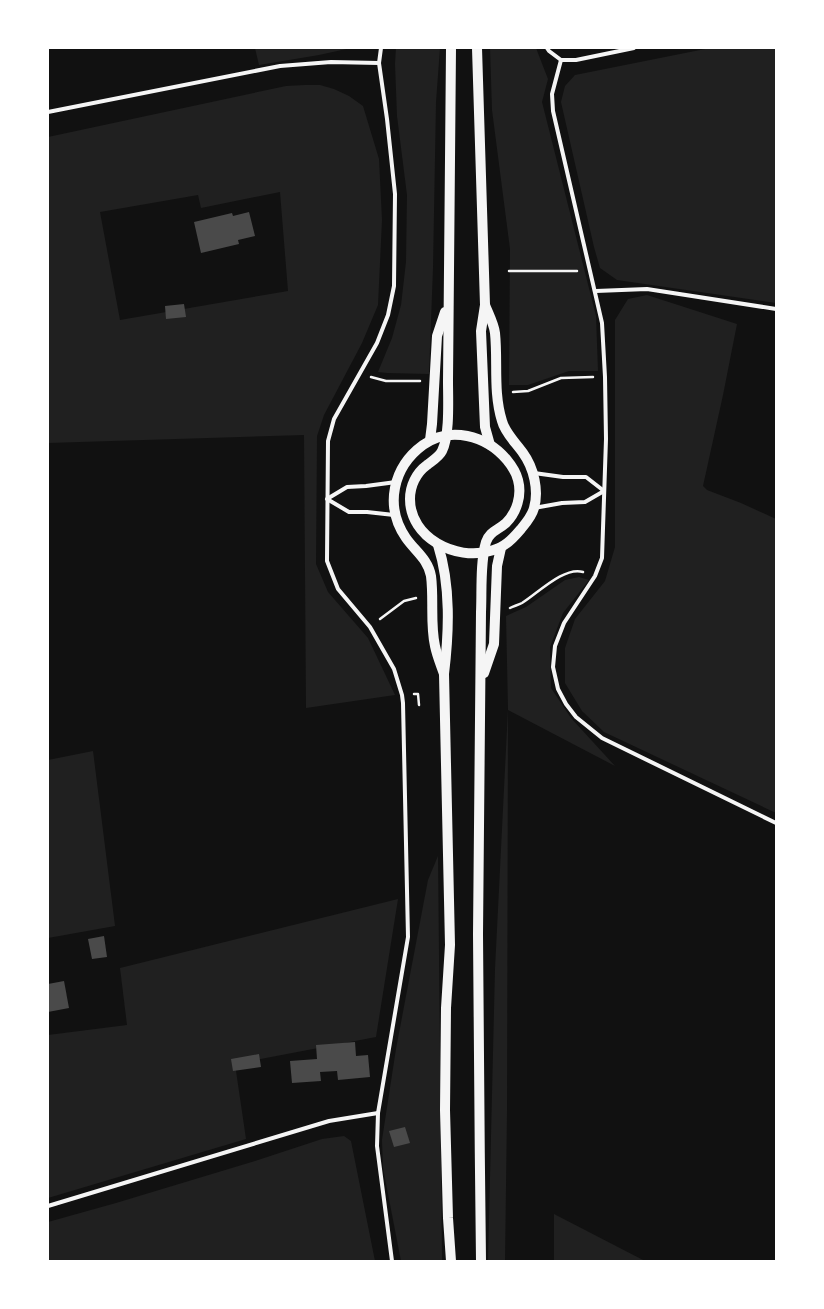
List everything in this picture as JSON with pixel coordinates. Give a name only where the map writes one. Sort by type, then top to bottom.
[{"type":"main road","points":[[451,48],[448,382],[446,436],[442,451],[417,475],[411,488],[410,500],[411,508],[418,526],[438,545],[448,550],[474,554],[501,548],[516,535],[528,520],[534,508],[536,491],[533,473],[524,454],[509,436],[502,422],[499,407],[495,331],[485,305]]},
{"type":"main road","points":[[477,48],[485,305],[481,331],[485,427],[490,445]]},
{"type":"main road","points":[[430,440],[437,336],[448,304]]},
{"type":"main road","points":[[444,674],[435,645],[431,577],[428,565],[423,556],[407,540],[401,529],[396,515],[394,498],[399,472],[407,460],[418,449],[430,440],[446,436],[465,435],[476,438],[500,452],[514,470],[518,481],[519,491],[518,501],[513,513],[507,522],[486,538],[483,553],[478,943],[481,1261]]},
{"type":"main road","points":[[514,470],[533,473]]},
{"type":"main road","points":[[396,515],[415,518]]},
{"type":"main road","points":[[438,545],[443,562],[447,598],[448,643],[444,674],[450,945],[446,1008],[445,1110],[448,1218],[451,1261]]},
{"type":"main road","points":[[481,682],[494,644],[496,566],[501,548]]},
{"type":"street","points":[[381,48],[379,63],[395,194],[394,286],[388,315],[377,343],[334,419],[330,429],[328,441],[327,499],[328,561],[330,568],[338,589],[370,627],[394,669],[403,703],[408,937],[378,1112],[377,1146],[392,1261]]},
{"type":"street","points":[[547,48],[561,60],[576,60],[634,48]]},
{"type":"street","points":[[561,60],[552,94],[553,111],[596,291],[602,323],[606,439],[604,538],[602,558],[595,576],[564,622],[555,646],[553,667],[558,689],[566,704],[576,717],[602,738],[776,823]]},
{"type":"street","points":[[48,112],[280,66],[331,62],[379,63]]},
{"type":"street","points":[[596,291],[647,288],[776,309]]},
{"type":"street","points":[[533,473],[563,477],[586,477],[604,491]]},
{"type":"street","points":[[327,499],[347,487],[396,482]]},
{"type":"street","points":[[534,508],[562,503],[584,502],[604,491]]},
{"type":"street","points":[[327,499],[349,512],[396,515]]},
{"type":"street","points":[[48,1206],[329,1121],[378,1112]]},
{"type":"path","points":[[509,271],[590,271]]},
{"type":"shaded area","points":[[255,48],[351,48],[259,65]]},
{"type":"shaded area","points":[[396,48],[440,48],[436,102],[433,268],[429,374],[378,372],[392,338],[401,305],[406,262],[407,195],[397,116],[395,64]]},
{"type":"shaded area","points":[[490,48],[536,48],[548,79],[542,102],[596,316],[598,371],[569,371],[528,385],[509,385],[510,249],[492,110]]},
{"type":"shaded area","points":[[710,48],[776,48],[776,303],[617,280],[600,268],[594,247],[561,102],[565,86],[575,75]]},
{"type":"shaded area","points":[[320,85],[334,89],[349,96],[363,106],[379,159],[382,220],[378,305],[362,343],[324,415],[317,436],[316,564],[328,592],[368,638],[395,695],[306,708],[304,435],[48,443],[48,137],[286,86]],"holes":[[[280,192],[288,291],[120,320],[100,212],[198,195],[201,208]]]},
{"type":"shaded area","points":[[647,295],[737,324],[703,486],[707,490],[776,519],[776,813],[604,732],[582,711],[565,683],[565,648],[575,619],[605,581],[615,547],[615,320],[628,299]]},
{"type":"shaded area","points":[[579,577],[589,580],[563,613],[550,647],[551,688],[571,718],[615,766],[508,710],[505,1261],[488,1261],[495,969],[508,709],[506,616],[526,607],[565,580]]},
{"type":"shaded area","points":[[93,751],[115,926],[48,938],[48,760]]},
{"type":"shaded area","points":[[438,856],[442,1261],[401,1261],[383,1168],[382,1140],[396,1049],[428,880]]},
{"type":"shaded area","points":[[398,899],[376,1037],[235,1064],[246,1139],[48,1198],[48,1035],[127,1025],[120,968]]},
{"type":"shaded area","points":[[344,1136],[351,1141],[375,1261],[48,1261],[48,1222],[255,1161],[322,1139]]},
{"type":"shaded area","points":[[554,1214],[645,1261],[554,1261]]},
{"type":"building","points":[[249,212],[255,236],[238,240],[239,244],[201,253],[194,222],[232,213],[233,216]]},
{"type":"building","points":[[184,304],[186,317],[166,319],[165,306]]},
{"type":"building","points":[[104,936],[107,957],[92,959],[88,939]]},
{"type":"building","points":[[64,981],[69,1008],[48,1012],[48,984]]},
{"type":"building","points":[[355,1042],[356,1056],[368,1055],[370,1077],[338,1080],[337,1071],[320,1072],[321,1081],[292,1083],[290,1061],[317,1059],[316,1045]]},
{"type":"building","points":[[259,1054],[261,1067],[233,1071],[231,1059]]},
{"type":"building","points":[[405,1127],[410,1143],[394,1147],[389,1131]]}]
